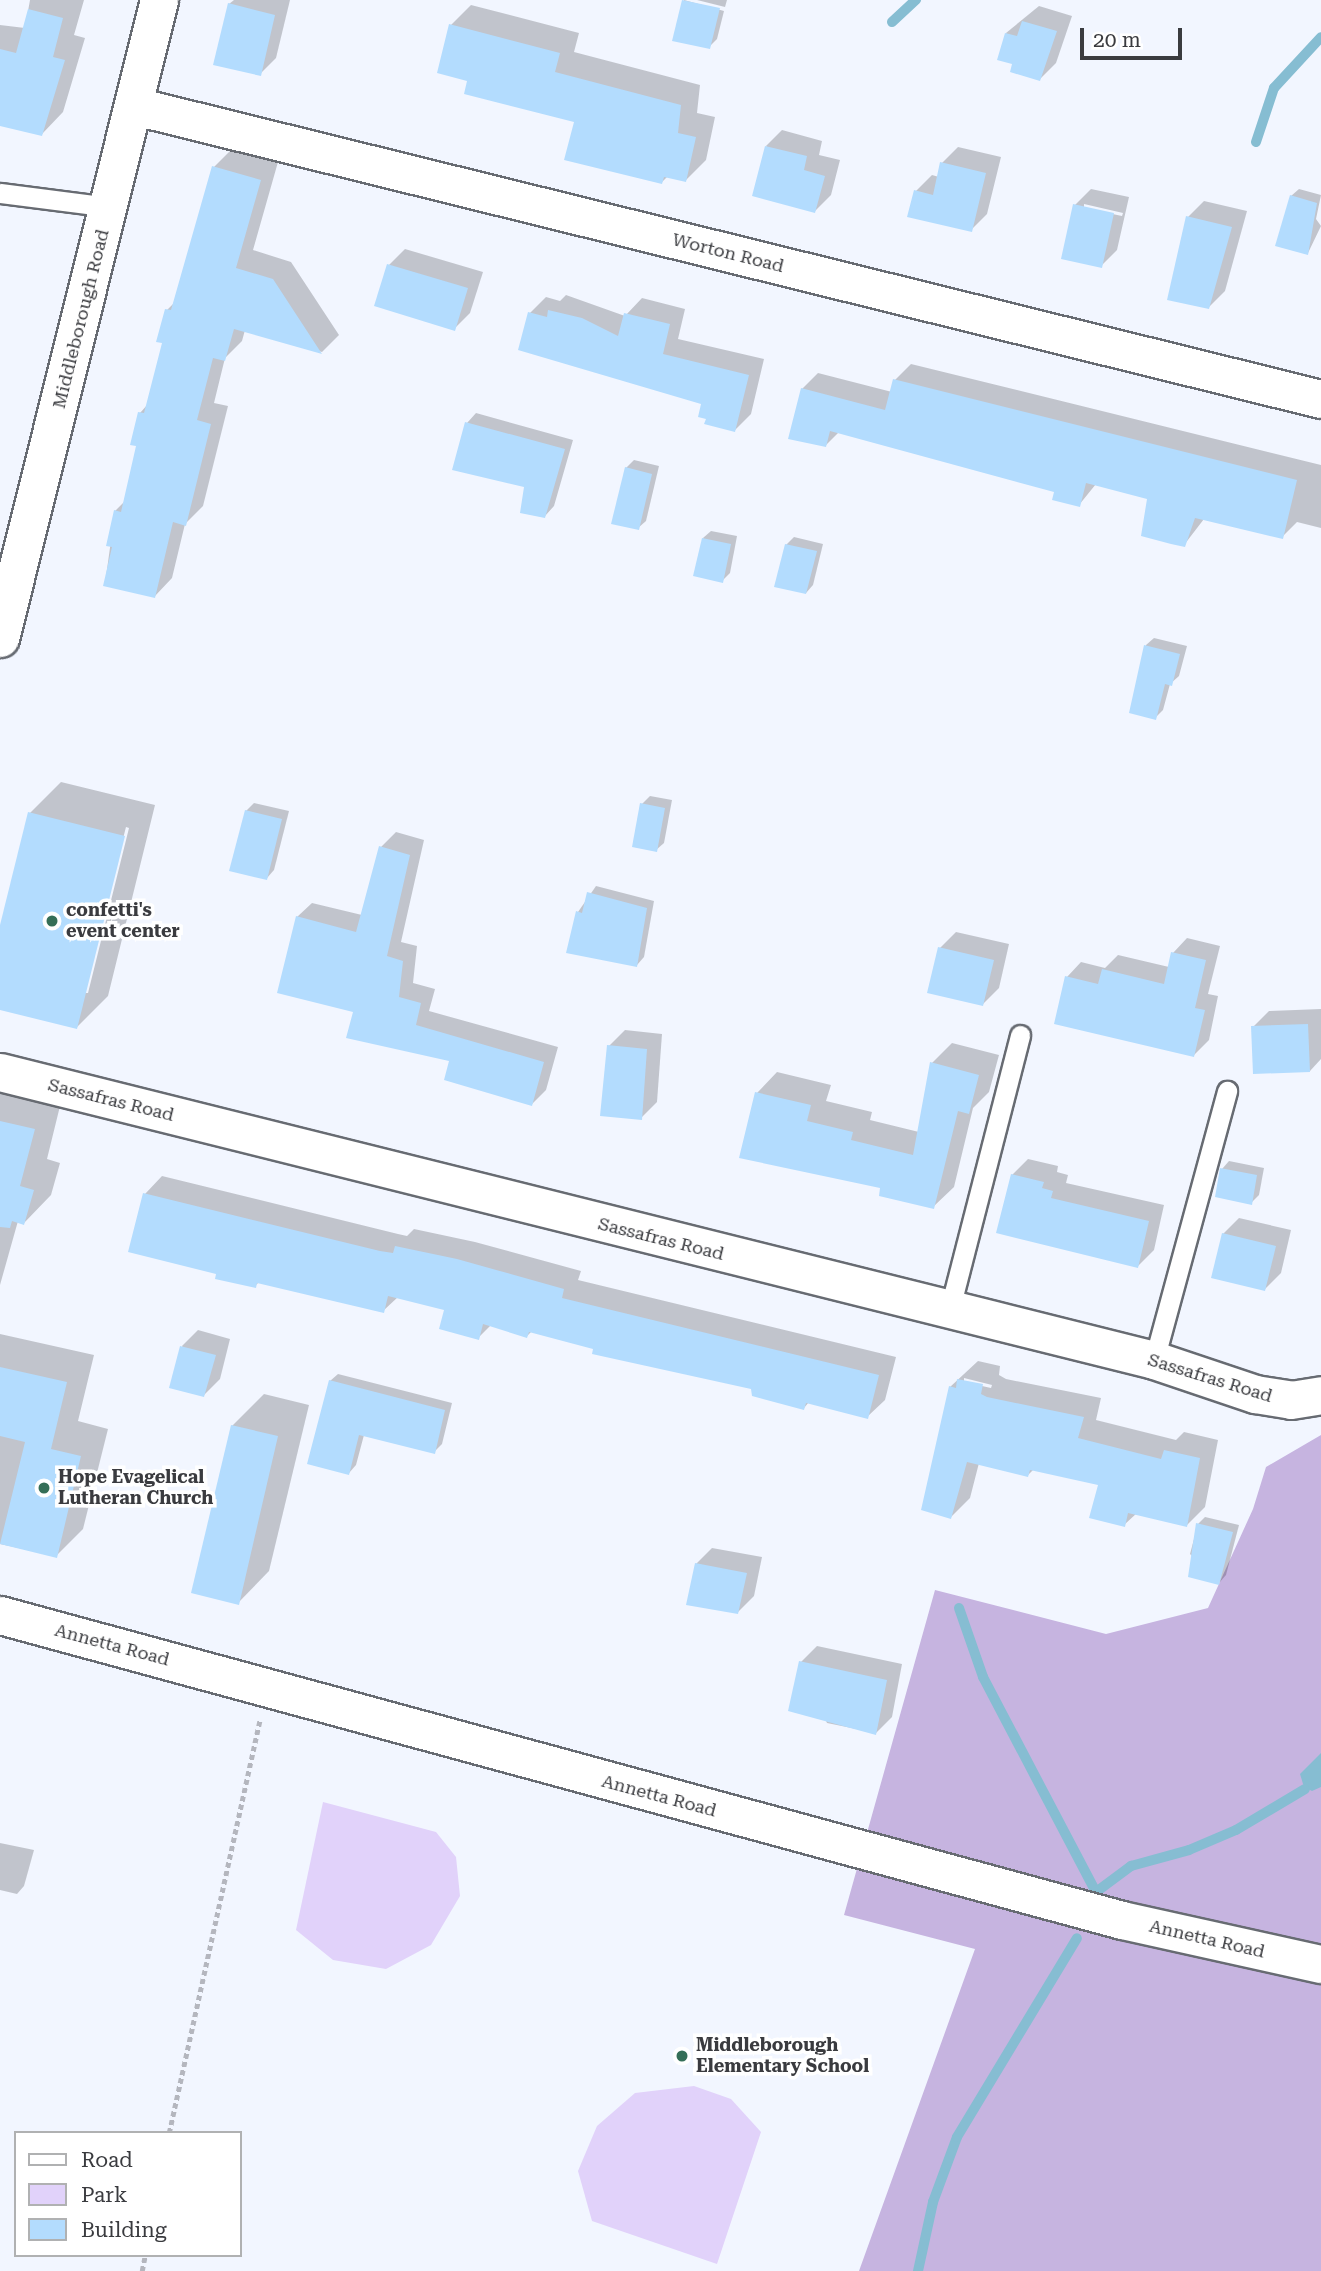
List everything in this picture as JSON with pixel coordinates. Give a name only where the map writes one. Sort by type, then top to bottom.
[{"type":"street","name":"Middleborough Road","points":[[0,638],[135,106],[159,0]]},
{"type":"street","name":"Worton Road","points":[[135,106],[1321,399]]},
{"type":"street","name":"Sassafras Road","points":[[0,1072],[949,1312],[1154,1360],[1255,1394],[1291,1400],[1321,1395]]},
{"type":"street","name":"Annetta Road","points":[[0,1615],[1122,1920],[1321,1964]]},
{"type":"lane","points":[[0,193],[109,207]]},
{"type":"lane","points":[[949,1312],[1020,1035]]},
{"type":"lane","points":[[1154,1360],[1227,1091]]},
{"type":"path","points":[[169,2131],[268,1686]]},
{"type":"green space","points":[[323,1802],[436,1832],[456,1857],[460,1896],[431,1945],[386,1969],[333,1960],[296,1930]]},
{"type":"green space","points":[[694,2086],[731,2099],[761,2132],[717,2264],[592,2221],[578,2171],[597,2126],[635,2093]]},
{"type":"shaded area","points":[[1321,1435],[1321,2271],[859,2271],[975,1949],[844,1915],[935,1590],[1106,1634],[1208,1608],[1253,1509],[1266,1467]]},
{"type":"water","points":[[1321,1753],[1321,1787],[1312,1791],[1304,1787],[1300,1774]]},
{"type":"building","points":[[682,0],[720,8],[710,49],[672,41]]},
{"type":"building","points":[[228,3],[275,15],[261,76],[213,65]]},
{"type":"building","points":[[28,9],[63,18],[53,57],[65,60],[42,136],[0,126],[0,49],[16,53]]},
{"type":"building","points":[[1022,21],[1057,31],[1040,81],[1010,72],[1012,64],[997,60],[1005,33],[1017,36]]},
{"type":"building","points":[[449,24],[560,53],[555,72],[681,105],[678,133],[696,137],[686,182],[664,177],[662,184],[564,160],[574,122],[464,94],[467,81],[437,73]]},
{"type":"building","points":[[765,146],[807,156],[804,170],[825,176],[815,213],[752,196]]},
{"type":"building","points":[[940,162],[986,173],[972,232],[907,217],[914,190],[933,195]]},
{"type":"building","points":[[212,166],[261,180],[236,268],[273,279],[322,354],[234,329],[225,361],[213,358],[197,420],[211,424],[186,526],[173,522],[155,598],[103,586],[112,547],[106,546],[114,510],[121,512],[136,446],[130,445],[138,412],[144,413],[162,343],[156,342],[165,309],[171,310]]},
{"type":"building","points":[[1290,195],[1317,203],[1308,255],[1275,246]]},
{"type":"building","points":[[1073,204],[1114,213],[1102,268],[1061,259]]},
{"type":"building","points":[[1186,216],[1232,227],[1209,309],[1167,300]]},
{"type":"building","points":[[387,264],[468,288],[455,331],[374,306]]},
{"type":"building","points":[[548,310],[582,318],[618,336],[624,313],[670,324],[663,354],[749,375],[735,432],[704,424],[706,419],[698,417],[701,404],[518,350],[528,312],[547,317]]},
{"type":"building","points":[[893,379],[1297,480],[1283,539],[1195,518],[1185,547],[1141,536],[1147,499],[1086,483],[1080,507],[1052,500],[1054,492],[830,431],[826,447],[788,439],[801,388],[885,410]]},
{"type":"building","points":[[465,422],[565,449],[545,518],[520,513],[524,487],[452,470]]},
{"type":"building","points":[[625,467],[652,474],[639,530],[611,524]]},
{"type":"building","points":[[702,538],[731,544],[723,583],[693,576]]},
{"type":"building","points":[[785,544],[817,551],[806,594],[774,587]]},
{"type":"building","points":[[1144,645],[1180,654],[1172,686],[1165,684],[1156,720],[1129,713]]},
{"type":"building","points":[[640,803],[665,808],[657,852],[632,847]]},
{"type":"building","points":[[245,810],[282,819],[267,880],[229,871]]},
{"type":"building","name":"confetti's event center","points":[[28,812],[125,836],[77,1029],[0,1010],[0,925]]},
{"type":"building","points":[[379,846],[410,855],[387,956],[403,961],[399,997],[421,1003],[416,1025],[544,1062],[532,1106],[444,1080],[449,1061],[346,1038],[353,1012],[277,993],[296,916],[356,932]]},
{"type":"building","points":[[587,892],[647,908],[637,967],[566,953],[576,911],[582,913]]},
{"type":"building","points":[[938,947],[994,960],[983,1006],[927,993]]},
{"type":"building","points":[[1171,952],[1206,960],[1195,1008],[1205,1010],[1194,1057],[1054,1024],[1065,976],[1098,984],[1102,969],[1164,984]]},
{"type":"building","points":[[1308,1024],[1310,1072],[1253,1074],[1251,1026]]},
{"type":"building","points":[[607,1045],[647,1049],[642,1120],[600,1116]]},
{"type":"building","points":[[930,1062],[979,1075],[969,1114],[958,1111],[934,1209],[879,1196],[880,1188],[739,1158],[755,1092],[811,1105],[807,1121],[853,1132],[851,1140],[913,1155]]},
{"type":"building","points":[[0,1121],[35,1129],[20,1186],[34,1190],[24,1225],[12,1221],[10,1228],[0,1227]]},
{"type":"building","points":[[1220,1168],[1257,1175],[1252,1205],[1215,1197]]},
{"type":"building","points":[[1011,1174],[1044,1182],[1042,1188],[1053,1191],[1051,1198],[1149,1221],[1138,1268],[996,1233]]},
{"type":"building","points":[[143,1193],[380,1251],[393,1253],[395,1246],[457,1259],[564,1289],[562,1298],[879,1375],[868,1419],[806,1403],[804,1410],[752,1396],[751,1389],[592,1354],[593,1349],[529,1332],[527,1338],[483,1324],[479,1340],[439,1329],[444,1310],[388,1296],[384,1313],[257,1283],[256,1288],[215,1279],[216,1274],[128,1252]]},
{"type":"building","points":[[1222,1233],[1276,1246],[1265,1291],[1211,1278]]},
{"type":"building","points":[[180,1346],[216,1355],[204,1397],[169,1388]]},
{"type":"building","name":"Hope Evagelical Lutheran Church","points":[[0,1367],[67,1382],[51,1449],[81,1456],[57,1558],[0,1544],[25,1442],[0,1436]]},
{"type":"building","points":[[957,1379],[983,1384],[981,1394],[987,1397],[1084,1417],[1078,1438],[1161,1459],[1164,1450],[1200,1458],[1187,1527],[1128,1513],[1125,1527],[1089,1518],[1098,1485],[1030,1470],[1028,1477],[967,1462],[951,1519],[921,1510],[949,1386],[956,1388]]},
{"type":"building","points":[[329,1380],[445,1410],[435,1454],[359,1435],[349,1475],[307,1464]]},
{"type":"building","points":[[231,1425],[278,1436],[239,1605],[191,1593]]},
{"type":"building","points":[[1196,1523],[1233,1532],[1219,1585],[1188,1577]]},
{"type":"building","points":[[695,1563],[747,1573],[738,1614],[686,1605]]},
{"type":"building","points":[[799,1661],[887,1680],[876,1735],[788,1711]]},
{"type":"waterway","points":[[892,22],[916,0]]},
{"type":"waterway","points":[[1256,142],[1274,88],[1321,37]]},
{"type":"waterway","points":[[959,1608],[983,1677],[1096,1892],[1131,1866],[1189,1850],[1236,1830],[1305,1789]]},
{"type":"waterway","points":[[918,2271],[933,2202],[957,2137],[1077,1938]]},
{"type":"place","name":"confetti's event center","points":[[52,921]]},
{"type":"place","name":"Hope Evagelical Lutheran Church","points":[[44,1488]]},
{"type":"place","name":"Middleborough Elementary School","points":[[682,2056]]}]
